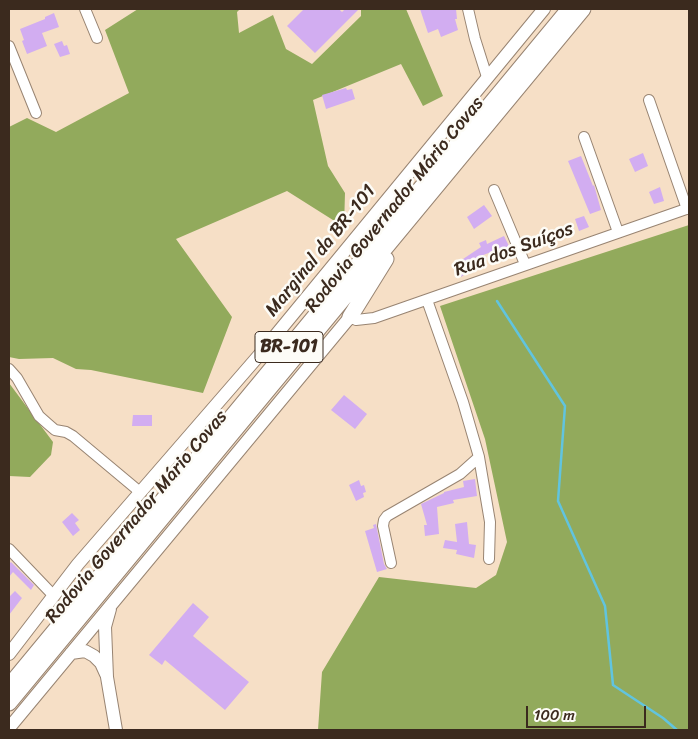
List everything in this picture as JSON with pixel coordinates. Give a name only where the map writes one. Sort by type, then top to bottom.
[{"type":"highway","name":"Rodovia Governador Mário Covas","points":[[9,686],[569,9]]},
{"type":"highway","name":"Rodovia Governador Mário Covas","points":[[9,703],[583,9]]},
{"type":"highway","points":[[350,317],[423,202]]},
{"type":"main road","name":"Marginal da BR-101","points":[[9,654],[53,595],[261,353],[544,9]]},
{"type":"main road","points":[[9,728],[350,317]]},
{"type":"main road","points":[[110,607],[105,626],[107,677],[116,730]]},
{"type":"main road","points":[[71,653],[85,651],[94,656],[101,663],[107,677]]},
{"type":"street","points":[[86,9],[97,38]]},
{"type":"street","points":[[468,9],[474,39],[487,77]]},
{"type":"street","points":[[9,46],[36,113]]},
{"type":"street","points":[[649,100],[688,208]]},
{"type":"street","points":[[584,137],[618,232]]},
{"type":"street","points":[[494,190],[525,264]]},
{"type":"street","name":"Rua dos Suíços","points":[[350,317],[356,320],[374,318],[688,208]]},
{"type":"street","points":[[427,300],[463,402],[479,457],[490,522],[489,559]]},
{"type":"street","points":[[9,369],[17,378],[40,416],[48,424],[55,430],[66,432],[73,436],[140,492]]},
{"type":"street","points":[[391,563],[383,526],[387,516],[460,474],[479,457]]},
{"type":"street","points":[[9,548],[53,595]]},
{"type":"green space","points":[[138,9],[240,9],[237,12],[239,33],[273,15],[286,49],[312,64],[361,16],[361,9],[406,9],[443,96],[423,106],[401,64],[313,100],[328,166],[345,193],[344,227],[287,191],[176,239],[232,317],[203,393],[91,370],[76,369],[53,358],[19,359],[9,357],[9,127],[27,118],[56,132],[129,93],[105,30]]},
{"type":"green space","points":[[689,225],[689,730],[318,730],[322,672],[379,577],[476,588],[496,575],[507,542],[485,439],[440,306]]},
{"type":"green space","points":[[9,383],[53,442],[51,455],[30,477],[9,476]]},
{"type":"building","points":[[304,9],[339,9],[342,12],[345,9],[359,9],[315,53],[287,26]]},
{"type":"building","points":[[420,9],[456,9],[457,19],[455,19],[458,30],[441,37],[438,29],[428,33]]},
{"type":"building","points":[[54,13],[59,27],[42,33],[47,46],[27,54],[20,29],[45,19],[45,17]]},
{"type":"building","points":[[62,41],[64,46],[67,45],[70,54],[60,57],[54,44]]},
{"type":"building","points":[[346,88],[347,90],[352,89],[355,99],[326,109],[322,95]]},
{"type":"building","points":[[643,153],[648,166],[635,172],[629,159]]},
{"type":"building","points":[[581,156],[594,185],[601,210],[590,214],[568,161]]},
{"type":"building","points":[[660,187],[664,201],[654,204],[649,192]]},
{"type":"building","points":[[484,205],[492,216],[474,229],[467,217]]},
{"type":"building","points":[[584,216],[589,227],[579,231],[575,219]]},
{"type":"building","points":[[504,236],[513,254],[503,258],[499,249],[478,257],[481,260],[472,266],[474,268],[461,277],[456,266],[461,264],[460,261],[481,247],[479,243],[486,240],[487,244]]},
{"type":"building","points":[[344,395],[367,414],[355,429],[331,410]]},
{"type":"building","points":[[133,415],[152,415],[152,426],[132,426]]},
{"type":"building","points":[[475,479],[477,496],[453,500],[454,503],[437,507],[439,534],[425,536],[424,525],[427,525],[421,504],[444,492],[464,487],[463,481]]},
{"type":"building","points":[[359,480],[361,486],[364,485],[366,492],[363,493],[364,497],[356,501],[349,485]]},
{"type":"building","points":[[72,513],[79,520],[75,523],[80,530],[73,536],[62,522]]},
{"type":"building","points":[[467,522],[469,544],[476,545],[474,558],[456,554],[457,550],[443,548],[445,540],[457,542],[455,524]]},
{"type":"building","points":[[376,524],[384,564],[387,569],[377,572],[365,531],[374,528],[373,525]]},
{"type":"building","points":[[11,562],[34,585],[31,590],[13,572],[9,577],[9,564]]},
{"type":"building","points":[[15,591],[22,598],[9,615],[9,597]]},
{"type":"building","points":[[193,603],[209,617],[193,636],[249,682],[225,710],[165,660],[162,665],[149,655]]},
{"type":"waterway","points":[[497,301],[565,406],[558,501],[605,606],[613,685],[663,718],[677,730]]}]
